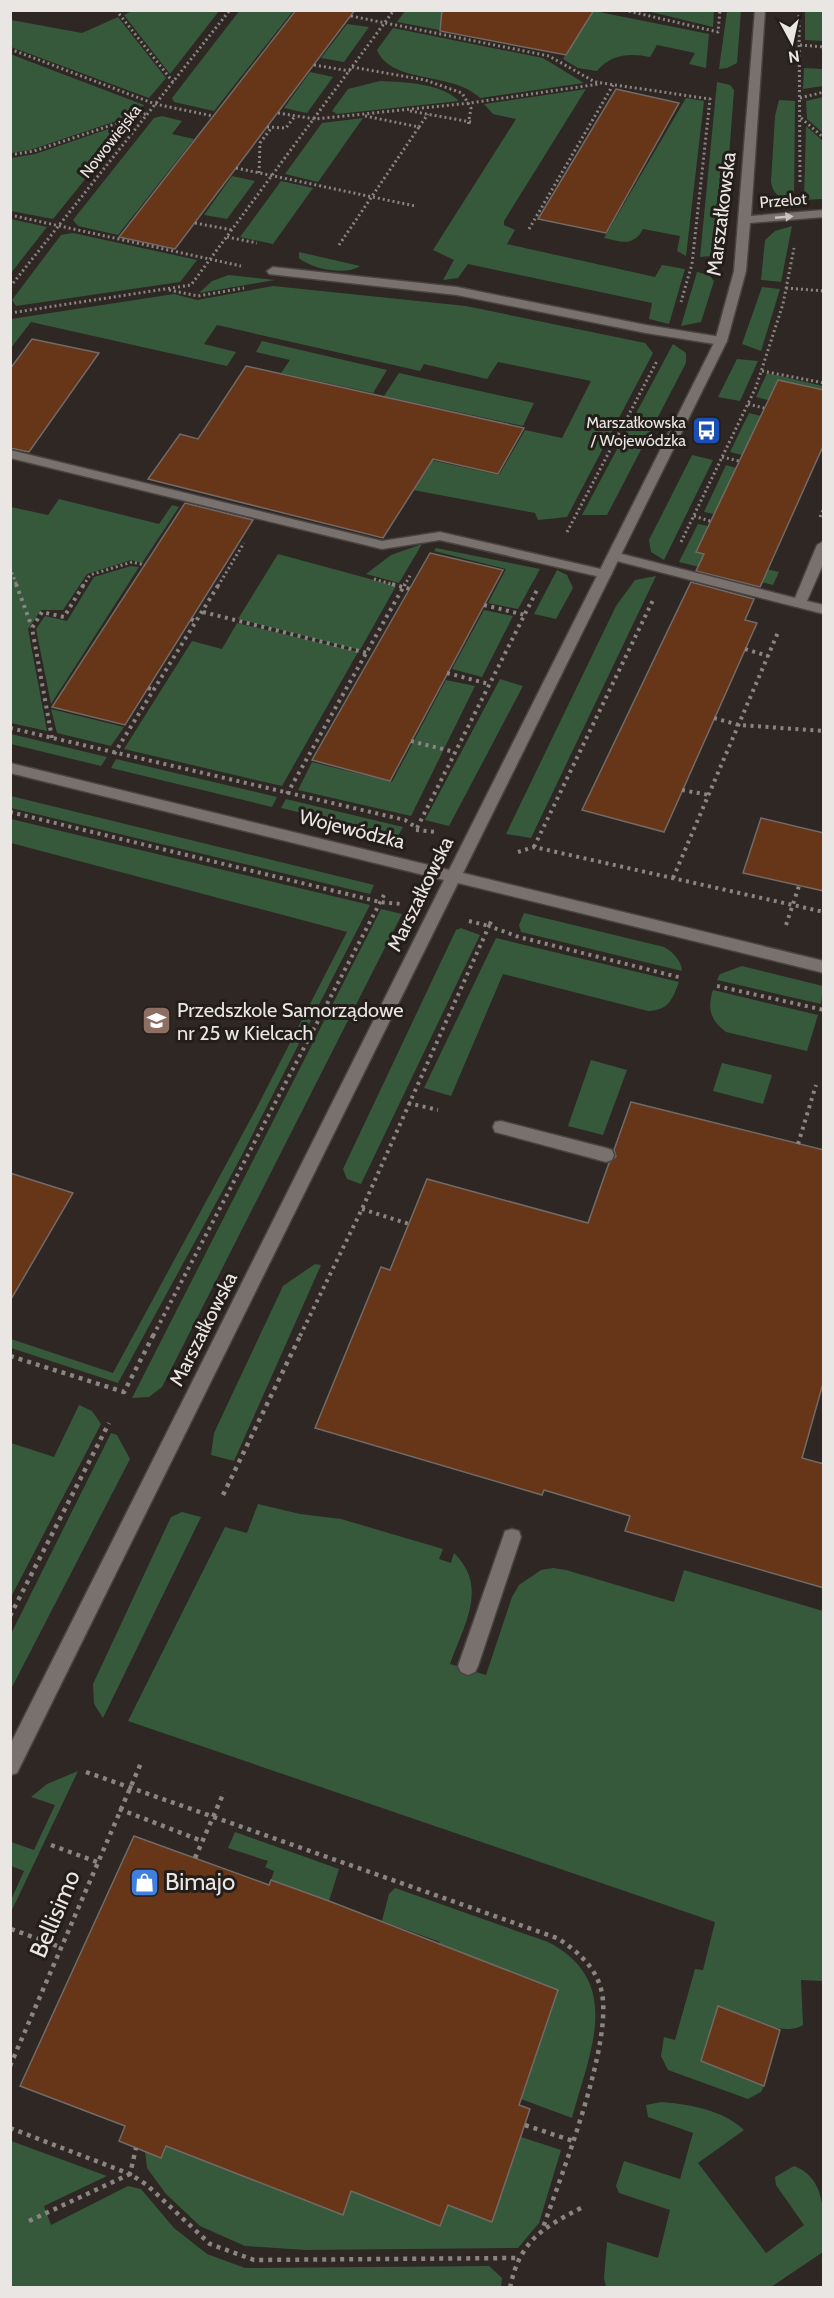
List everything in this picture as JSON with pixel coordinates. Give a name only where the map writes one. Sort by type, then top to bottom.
[{"type":"street","name":"Marszałkowska","points":[[10,1766],[721,341],[740,271],[760,10]]},
{"type":"street","name":"Przelot","points":[[745,220],[824,213]]},
{"type":"street","points":[[273,271],[457,291],[721,341]]},
{"type":"street","points":[[10,454],[382,545],[440,536],[605,574]]},
{"type":"street","points":[[795,601],[824,545]]},
{"type":"street","points":[[614,556],[824,610]]},
{"type":"street","name":"Wojewódzka","points":[[10,768],[824,967]]},
{"type":"street","points":[[501,1127],[606,1155]]},
{"type":"street","points":[[468,1666],[512,1538]]},
{"type":"path","points":[[116,10],[173,82]]},
{"type":"path","name":"Nowowiejska","points":[[10,288],[230,10]]},
{"type":"path","points":[[10,313],[190,285],[394,10]]},
{"type":"path","points":[[624,10],[718,32],[720,10]]},
{"type":"path","points":[[10,728],[405,820],[417,828],[552,560],[672,333],[693,264],[710,99],[594,82],[549,56],[351,16]]},
{"type":"path","points":[[800,45],[824,47]]},
{"type":"path","points":[[10,49],[155,104],[213,116]]},
{"type":"path","points":[[314,65],[350,71]]},
{"type":"path","points":[[352,67],[452,89],[464,94],[471,103],[471,122],[468,126]]},
{"type":"path","points":[[278,112],[315,119],[471,103],[603,83]]},
{"type":"path","points":[[529,229],[613,85]]},
{"type":"path","points":[[800,98],[824,92]]},
{"type":"path","points":[[403,110],[471,122]]},
{"type":"path","points":[[10,155],[34,151],[148,113]]},
{"type":"path","points":[[337,248],[428,114]]},
{"type":"path","points":[[358,115],[419,127]]},
{"type":"path","points":[[267,127],[286,128],[295,116]]},
{"type":"path","points":[[801,118],[824,138]]},
{"type":"path","points":[[259,173],[260,143],[272,127]]},
{"type":"path","points":[[236,168],[415,206]]},
{"type":"path","points":[[10,215],[209,260]]},
{"type":"path","points":[[195,223],[232,230]]},
{"type":"path","points":[[226,237],[266,245]]},
{"type":"path","points":[[786,288],[824,291]]},
{"type":"path","points":[[762,371],[824,383]]},
{"type":"path","points":[[748,404],[764,408]]},
{"type":"path","points":[[722,457],[739,461]]},
{"type":"path","points":[[694,516],[710,521]]},
{"type":"path","points":[[94,788],[247,539]]},
{"type":"path","points":[[231,554],[237,556]]},
{"type":"path","points":[[32,628],[42,612],[64,617],[90,575],[132,562],[145,565]]},
{"type":"path","points":[[287,794],[415,566]]},
{"type":"path","points":[[10,568],[32,628],[52,738]]},
{"type":"path","points":[[364,576],[410,589]]},
{"type":"path","points":[[673,878],[768,656],[795,601]]},
{"type":"path","points":[[484,605],[525,615]]},
{"type":"path","points":[[203,612],[372,656]]},
{"type":"path","points":[[191,619],[197,622]]},
{"type":"path","points":[[745,649],[768,656]]},
{"type":"path","points":[[447,673],[489,684]]},
{"type":"path","points":[[148,688],[155,690]]},
{"type":"path","points":[[714,718],[739,725],[824,731]]},
{"type":"path","points":[[327,722],[333,724]]},
{"type":"path","points":[[411,741],[454,753]]},
{"type":"path","points":[[682,790],[709,795]]},
{"type":"path","points":[[10,812],[380,902],[405,905]]},
{"type":"path","points":[[512,850],[518,852],[534,847],[824,912]]},
{"type":"path","points":[[514,861],[518,852]]},
{"type":"path","points":[[10,1356],[124,1392],[385,893]]},
{"type":"path","points":[[223,1495],[362,1209],[408,1102],[483,944],[489,926],[519,937],[682,978]]},
{"type":"path","points":[[717,986],[824,1010]]},
{"type":"path","points":[[798,1144],[816,1085]]},
{"type":"path","points":[[408,1102],[438,1110]]},
{"type":"path","points":[[362,1209],[409,1224]]},
{"type":"path","points":[[10,1616],[83,1478],[109,1423]]},
{"type":"path","name":"Bellisimo","points":[[10,2067],[96,1862],[141,1763]]},
{"type":"path","points":[[86,1772],[557,1938],[574,1948],[597,1977],[603,1997],[605,2024],[573,2141],[543,2228]]},
{"type":"path","points":[[195,1858],[224,1792]]},
{"type":"path","points":[[119,1809],[202,1841]]},
{"type":"path","points":[[51,1845],[96,1862]]},
{"type":"path","points":[[11,1929],[60,1947]]},
{"type":"path","points":[[525,2126],[573,2141]]},
{"type":"path","points":[[10,2128],[130,2174],[147,2185],[210,2244],[254,2260],[517,2258]]},
{"type":"path","points":[[130,2174],[136,2148]]},
{"type":"path","points":[[29,2221],[130,2174]]},
{"type":"path","points":[[510,2288],[517,2258],[543,2228],[581,2208]]},
{"type":"green space","points":[[134,10],[219,11],[170,74],[124,15]]},
{"type":"green space","points":[[240,10],[293,11],[214,111],[174,102],[172,98]]},
{"type":"green space","points":[[405,11],[483,11],[466,35],[397,22]]},
{"type":"green space","points":[[568,11],[594,11],[709,34],[706,68],[689,64],[695,53],[657,45],[650,57],[621,56],[608,61],[597,71],[578,68],[563,59],[591,15]]},
{"type":"green space","points":[[647,11],[714,11],[713,27]]},
{"type":"green space","points":[[727,11],[741,11],[737,63],[719,69]]},
{"type":"green space","points":[[805,11],[823,11],[823,41],[805,40]]},
{"type":"green space","points":[[118,17],[166,78],[149,98],[11,47],[11,20],[82,33]]},
{"type":"green space","points":[[347,24],[369,27],[344,62],[321,58]]},
{"type":"green space","points":[[393,28],[543,58],[584,83],[480,98],[455,84],[409,73],[385,61],[377,50]]},
{"type":"green space","points":[[10,54],[144,105],[137,114],[30,150],[11,153]]},
{"type":"green space","points":[[804,68],[823,69],[823,86],[803,89]]},
{"type":"green space","points":[[310,72],[333,77],[307,113],[284,108]]},
{"type":"green space","points":[[380,81],[432,87],[442,90],[459,101],[337,114],[332,111],[348,89]]},
{"type":"green space","points":[[717,82],[730,85],[734,90],[722,250],[712,256],[700,257]]},
{"type":"green space","points":[[586,89],[504,221],[504,225],[515,230],[507,244],[655,277],[662,265],[685,269],[669,324],[649,319],[652,303],[468,264],[458,278],[443,280],[454,260],[433,250],[516,119],[493,114],[484,104]]},
{"type":"green space","points":[[824,97],[823,133],[807,119],[806,101]]},
{"type":"green space","points":[[686,98],[704,101],[686,256],[677,251],[680,236],[643,229],[631,241],[622,242],[604,238]]},
{"type":"green space","points":[[779,100],[795,101],[794,202],[778,196],[771,182],[775,116]]},
{"type":"green space","points":[[162,116],[182,121],[172,134],[194,139],[118,235],[78,226],[73,220],[154,118]]},
{"type":"green space","points":[[363,118],[318,182],[285,174],[322,123]]},
{"type":"green space","points":[[132,121],[53,219],[11,211],[11,158],[35,154]]},
{"type":"green space","points":[[806,126],[823,141],[823,199],[804,200]]},
{"type":"green space","points":[[232,176],[255,181],[227,219],[204,215]]},
{"type":"green space","points":[[281,181],[313,188],[273,244],[240,237]]},
{"type":"green space","points":[[10,219],[47,227],[11,273]]},
{"type":"green space","points":[[792,226],[781,282],[761,280],[765,240],[775,231]]},
{"type":"green space","points":[[73,233],[197,260],[180,282],[16,306],[12,300],[61,235]]},
{"type":"green space","points":[[299,252],[360,266],[346,271],[320,268],[299,258]]},
{"type":"green space","points":[[697,272],[709,275],[714,281],[701,322],[681,326]]},
{"type":"green space","points":[[229,275],[275,280],[199,293],[212,281]]},
{"type":"green space","points":[[273,286],[466,306],[645,343],[653,353],[567,517],[538,520],[535,513],[376,483],[385,450],[499,475],[525,430],[562,438],[591,381],[498,362],[487,379],[424,364],[420,371],[217,325],[204,344],[236,352],[227,366],[31,322],[11,348],[11,319],[174,294],[197,300]]},
{"type":"green space","points":[[762,287],[780,289],[761,351],[742,344]]},
{"type":"green space","points":[[262,341],[387,370],[373,393],[281,373],[290,360],[256,352]]},
{"type":"green space","points":[[673,344],[686,353],[686,363],[607,515],[582,515]]},
{"type":"green space","points":[[737,359],[758,361],[740,401],[718,397]]},
{"type":"green space","points":[[399,373],[534,403],[523,426],[384,396]]},
{"type":"green space","points":[[767,373],[823,386],[823,390],[778,380],[768,400],[756,397]]},
{"type":"green space","points":[[749,413],[761,416],[742,455],[730,452]]},
{"type":"green space","points":[[692,455],[713,460],[664,560],[651,552],[649,540]]},
{"type":"green space","points":[[726,465],[736,468],[714,514],[704,512]]},
{"type":"green space","points":[[59,499],[159,524],[172,505],[179,507],[142,563],[131,560],[87,574],[63,610],[41,610],[28,629],[47,731],[11,723],[11,507],[48,515]]},
{"type":"green space","points":[[698,524],[708,526],[696,552],[779,572],[773,585],[679,562]]},
{"type":"green space","points":[[422,544],[399,583],[366,574],[391,555]]},
{"type":"green space","points":[[436,548],[540,569],[518,609],[488,603],[506,569],[434,551]]},
{"type":"green space","points":[[278,554],[396,586],[360,650],[238,619]]},
{"type":"green space","points":[[131,566],[139,567],[51,704],[36,629],[45,616],[67,621],[94,577]]},
{"type":"green space","points":[[557,570],[567,575],[573,588],[556,619],[534,614]]},
{"type":"green space","points":[[656,576],[531,838],[506,834],[616,606],[635,580]]},
{"type":"green space","points":[[484,610],[513,616],[482,677],[452,669]]},
{"type":"green space","points":[[237,623],[358,652],[282,786],[124,749],[192,641],[222,649]]},
{"type":"green space","points":[[500,679],[523,686],[449,826],[425,820]]},
{"type":"green space","points":[[446,680],[475,686],[411,816],[298,790],[312,762],[392,782]]},
{"type":"green space","points":[[51,709],[124,727],[111,746],[57,733]]},
{"type":"green space","points":[[11,734],[107,757],[101,766],[11,744]]},
{"type":"green space","points":[[116,759],[277,797],[272,807],[111,768]]},
{"type":"green space","points":[[11,796],[374,885],[370,894],[11,808]]},
{"type":"green space","points":[[286,799],[403,827],[398,836],[281,808]]},
{"type":"green space","points":[[11,819],[370,905],[241,1157],[118,1383],[11,1348],[11,1339],[113,1373],[255,1111],[347,932],[11,843]]},
{"type":"green space","points":[[381,909],[402,914],[162,1387],[149,1397],[132,1398]]},
{"type":"green space","points":[[524,913],[664,947],[676,957],[682,971],[521,932],[519,925]]},
{"type":"green space","points":[[461,928],[480,935],[361,1184],[347,1179],[343,1169],[456,930]]},
{"type":"green space","points":[[496,938],[679,982],[669,1003],[661,1009],[648,1011],[503,974],[451,1096],[424,1088]]},
{"type":"green space","points":[[742,966],[823,986],[821,1004],[717,980],[720,974]]},
{"type":"green space","points":[[713,990],[818,1015],[807,1051],[726,1032],[716,1023],[711,1013],[710,1002]]},
{"type":"green space","points":[[591,1060],[627,1070],[603,1135],[568,1126]]},
{"type":"green space","points":[[722,1063],[772,1075],[763,1104],[713,1091]]},
{"type":"green space","points":[[315,1264],[321,1265],[234,1461],[211,1455],[214,1433],[283,1286]]},
{"type":"green space","points":[[79,1405],[92,1411],[101,1424],[11,1597],[11,1443],[54,1457]]},
{"type":"green space","points":[[111,1433],[117,1435],[130,1459],[11,1689],[11,1634]]},
{"type":"green space","points":[[258,1504],[300,1514],[341,1519],[443,1549],[439,1559],[451,1563],[454,1553],[470,1579],[472,1593],[467,1620],[450,1664],[486,1675],[512,1597],[519,1585],[541,1570],[553,1568],[566,1570],[674,1602],[684,1570],[823,1611],[823,1981],[801,1980],[803,2025],[794,2028],[773,2027],[718,2006],[701,2061],[764,2086],[761,2092],[748,2099],[668,2070],[661,2056],[664,2037],[675,2040],[695,1969],[703,1970],[715,1922],[128,1721],[225,1527],[247,1533]]},
{"type":"green space","points":[[182,1512],[201,1517],[103,1718],[94,1704],[93,1684],[171,1517]]},
{"type":"green space","points":[[78,1771],[11,1912],[11,1900],[24,1871],[11,1866],[11,1842],[34,1850],[55,1805],[31,1797],[47,1784]]},
{"type":"green space","points":[[235,1832],[339,1869],[329,1901],[271,1880],[274,1871],[265,1867],[268,1861],[228,1848]]},
{"type":"green space","points":[[395,1888],[548,1942],[572,1958],[587,1977],[594,1998],[595,2021],[592,2044],[572,2118],[521,2099],[438,1945],[440,1942],[382,1921],[389,1894]]},
{"type":"green space","points":[[661,2102],[705,2109],[726,2117],[744,2130],[698,2163],[766,2253],[804,2225],[776,2185],[775,2177],[794,2166],[805,2172],[819,2191],[822,2203],[823,2252],[771,2287],[606,2287],[604,2278],[607,2242],[658,2258],[670,2210],[619,2193],[616,2186],[624,2161],[680,2179],[693,2133],[648,2117],[646,2105]]},
{"type":"green space","points":[[521,2137],[561,2150],[539,2223],[518,2248],[305,2250],[245,2246],[200,2226],[166,2194],[147,2168],[145,2151],[161,2157],[166,2146],[343,2215],[351,2191],[448,2205],[492,2221]]},
{"type":"green space","points":[[11,2141],[107,2176],[44,2206],[51,2225],[128,2186],[141,2189],[174,2228],[207,2254],[245,2268],[489,2266],[502,2278],[501,2287],[11,2287]]},
{"type":"building","points":[[296,10],[355,10],[175,249],[119,237]]},
{"type":"building","points":[[442,10],[594,10],[566,55],[440,31]]},
{"type":"building","points":[[616,89],[679,103],[606,233],[538,219]]},
{"type":"building","points":[[32,339],[99,353],[29,452],[10,448],[10,369]]},
{"type":"building","points":[[246,366],[524,428],[498,474],[433,459],[383,538],[148,479],[180,434],[198,439]]},
{"type":"building","points":[[778,380],[824,390],[824,444],[760,587],[696,571],[704,554],[696,552]]},
{"type":"building","points":[[185,503],[253,520],[125,725],[52,707]]},
{"type":"building","points":[[430,553],[503,570],[390,781],[312,760]]},
{"type":"building","points":[[691,582],[754,599],[745,620],[757,623],[664,832],[582,810]]},
{"type":"building","points":[[761,818],[824,833],[824,891],[743,873]]},
{"type":"building","points":[[631,1102],[824,1150],[824,1380],[802,1458],[824,1464],[824,1588],[625,1531],[630,1516],[544,1490],[542,1495],[315,1428],[381,1267],[390,1270],[427,1179],[588,1223],[609,1163],[616,1156],[614,1150]]},
{"type":"building","points":[[10,1173],[73,1193],[10,1301]]},
{"type":"building","points":[[134,1836],[269,1885],[271,1880],[329,1901],[558,1990],[519,2105],[530,2109],[492,2222],[448,2205],[440,2226],[351,2191],[343,2215],[166,2146],[161,2158],[119,2141],[125,2126],[20,2086]]},
{"type":"building","points":[[718,2006],[780,2030],[764,2086],[701,2061]]},
{"type":"place","name":"Marszałkowska / Wojewódzka","points":[[707,431]]},
{"type":"place","name":"Przedszkole Samorządowe nr 25 w Kielcach","points":[[156,1021]]},
{"type":"place","name":"Bimajo","points":[[144,1882]]}]
